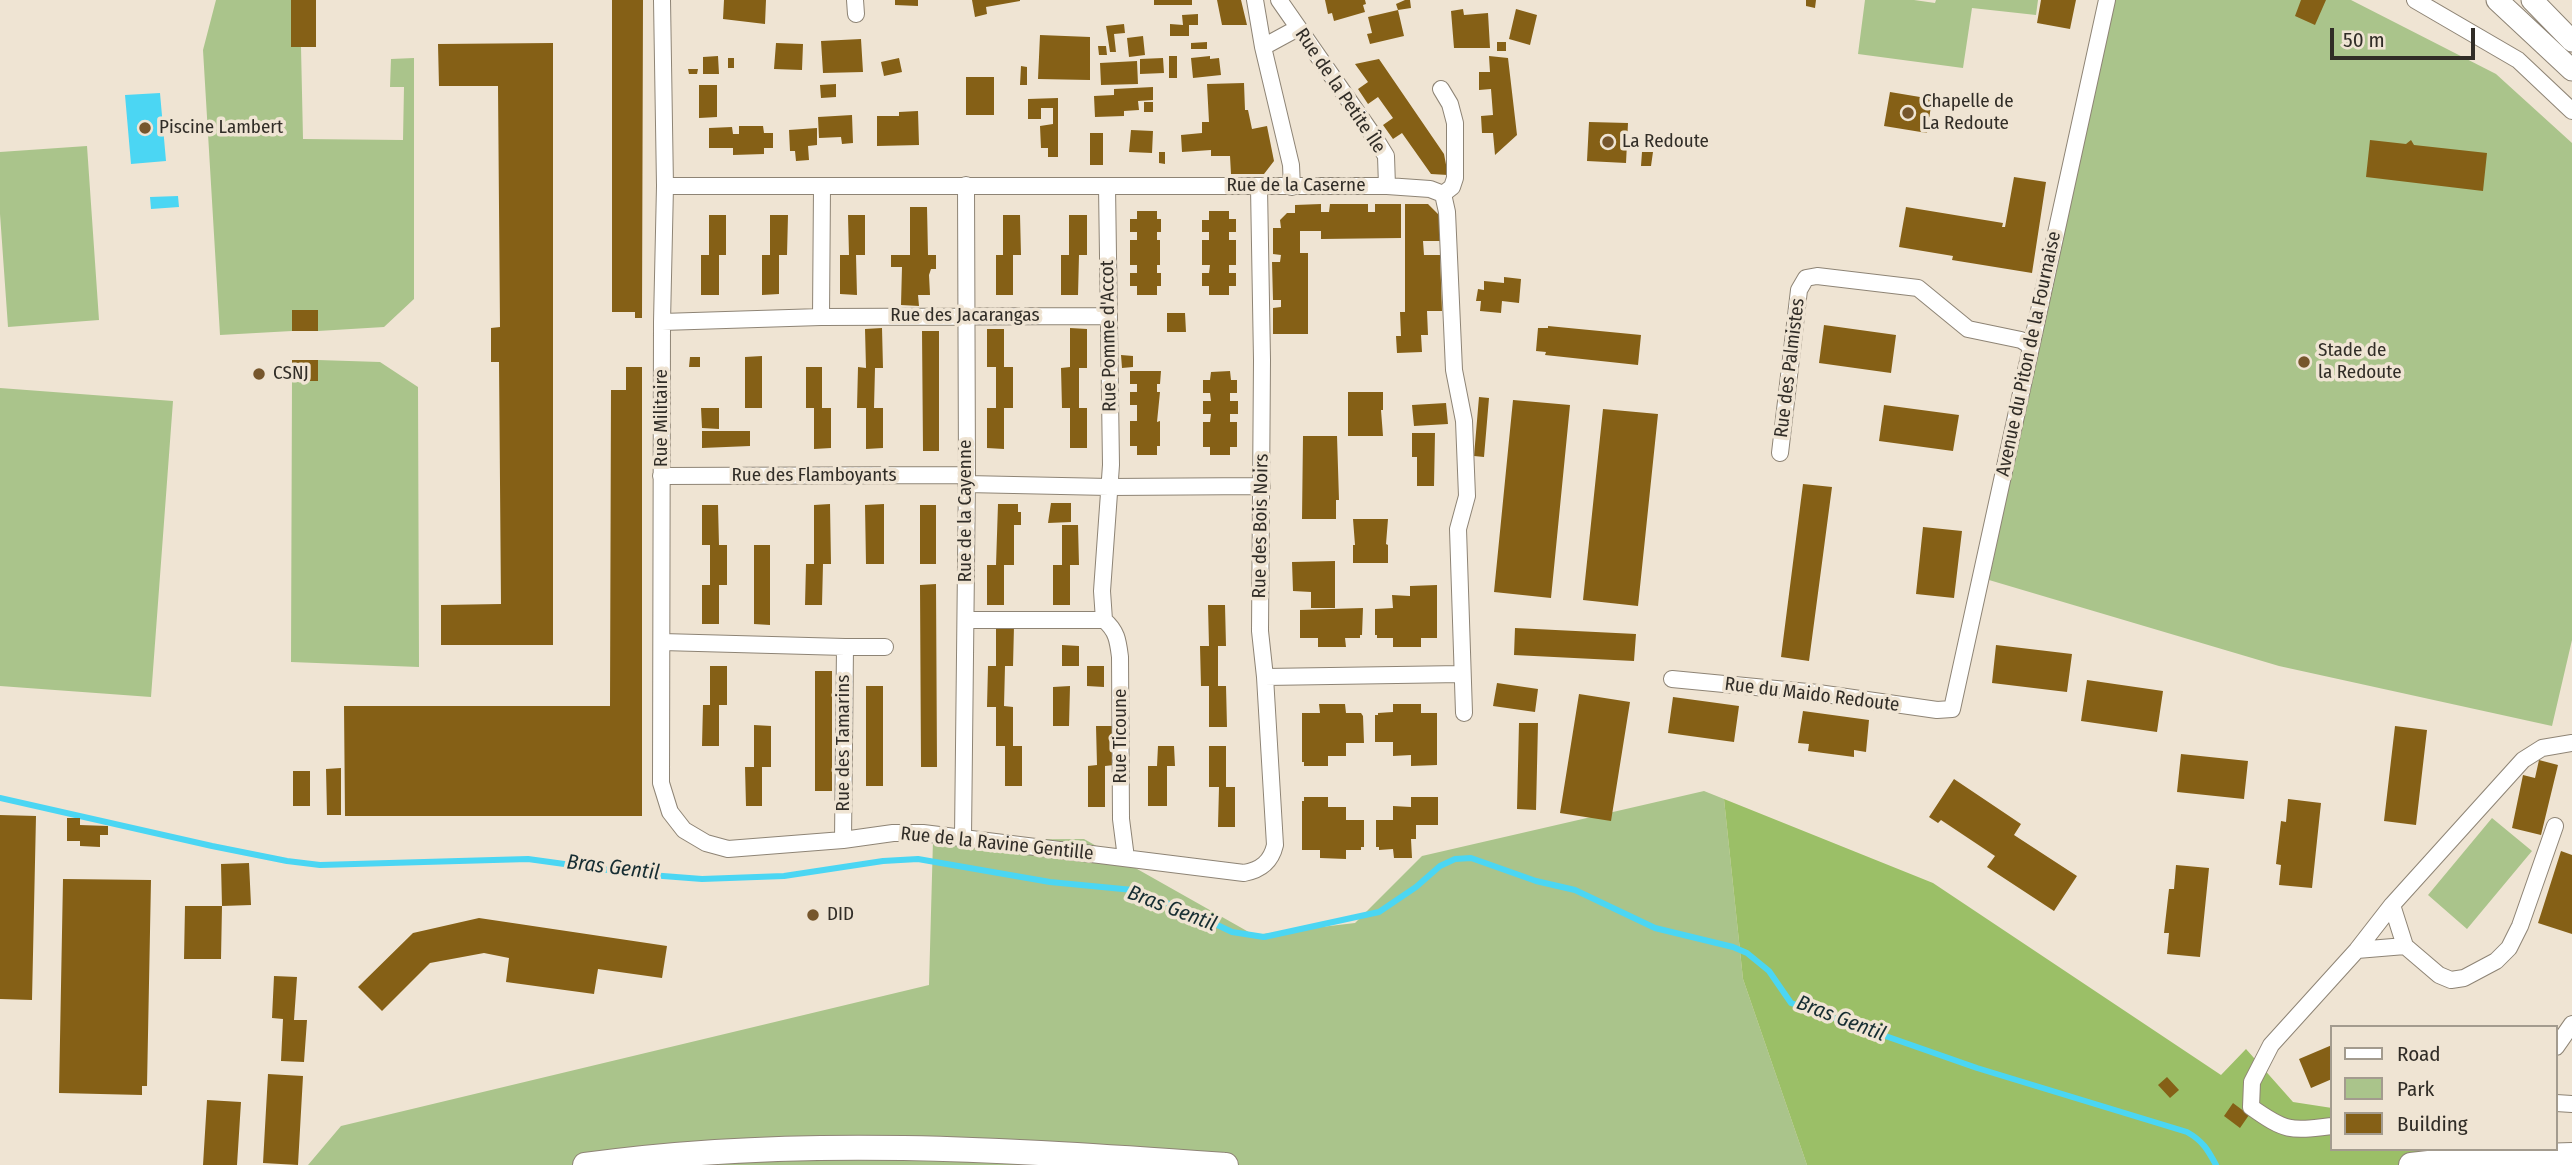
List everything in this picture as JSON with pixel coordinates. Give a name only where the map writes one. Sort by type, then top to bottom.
[{"type":"main road","points":[[2497,0],[2572,70]]},
{"type":"main road","points":[[2532,0],[2572,41]]},
{"type":"main road","points":[[585,1165],[759,1149],[914,1146],[1226,1165]]},
{"type":"main road","points":[[2411,1165],[2473,1158],[2572,1155]]},
{"type":"street","name":"Rue Militaire","points":[[662,0],[665,186],[661,783],[670,812],[684,830]]},
{"type":"street","name":"Rue de la Petite Île","points":[[1255,0],[1263,47],[1291,165],[1292,187]]},
{"type":"street","name":"Rue de la Petite Île","points":[[1279,0],[1386,156],[1387,186]]},
{"type":"street","name":"Avenue du Piton de la Fournaise","points":[[1952,709],[2107,0]]},
{"type":"street","points":[[2415,0],[2518,60],[2572,111]]},
{"type":"street","points":[[1263,47],[1298,28]]},
{"type":"street","points":[[1441,89],[1450,104],[1455,123],[1455,178],[1452,187],[1443,194],[1447,212],[1456,384],[1464,421],[1467,496],[1458,528],[1464,713]]},
{"type":"street","name":"Rue de la Caserne","points":[[665,186],[1387,186],[1430,189],[1443,194]]},
{"type":"street","name":"Rue de la Cayenne","points":[[963,837],[967,480],[966,186]]},
{"type":"street","name":"Rue Pomme d'Accot","points":[[1107,186],[1109,487]]},
{"type":"street","points":[[821,317],[822,187]]},
{"type":"street","name":"Rue des Bois Noirs","points":[[1259,187],[1262,486],[1260,631],[1275,845],[1272,857],[1267,861]]},
{"type":"street","name":"Rue des Palmistes","points":[[1780,453],[1799,289],[1806,278],[1817,276],[1918,288],[1968,329],[2021,340],[2031,346]]},
{"type":"street","name":"Rue des Jacarangas","points":[[662,323],[821,317],[1108,316]]},
{"type":"street","name":"Rue des Flamboyants","points":[[662,476],[967,480],[1109,487],[1262,486]]},
{"type":"street","name":"Rue Ticoune","points":[[1109,487],[1102,591],[1104,620],[1118,637],[1119,647],[1121,819],[1126,858]]},
{"type":"street","points":[[966,620],[1104,620]]},
{"type":"street","name":"Rue des Tamarins","points":[[662,642],[885,646]]},
{"type":"street","name":"Rue des Tamarins","points":[[844,840],[845,647]]},
{"type":"street","points":[[1265,677],[1462,674]]},
{"type":"street","name":"Rue du Maido Redoute","points":[[1672,679],[1818,693],[1937,710],[1952,709]]},
{"type":"street","points":[[2330,1126],[2299,1130],[2277,1126],[2251,1107],[2252,1082],[2271,1045],[2523,760],[2542,748],[2572,743]]},
{"type":"street","points":[[2392,905],[2405,946],[2439,975],[2451,979],[2464,978],[2496,961],[2509,948],[2520,926],[2555,826]]},
{"type":"street","name":"Rue de la Ravine Gentille","points":[[684,830],[706,843],[728,849],[844,840],[893,833],[963,837],[1244,873],[1258,870],[1267,861]]},
{"type":"street","points":[[2357,950],[2405,946]]},
{"type":"street","points":[[2558,1044],[2572,1024]]},
{"type":"green space","points":[[216,0],[291,0],[291,47],[301,47],[303,139],[403,140],[404,87],[390,87],[391,59],[414,58],[414,299],[384,327],[318,331],[318,310],[292,310],[292,331],[220,335],[203,50]]},
{"type":"green space","points":[[1865,0],[1935,3],[1936,0],[2038,0],[2036,15],[1972,8],[1963,68],[1858,54]]},
{"type":"green space","name":"Stade de la Redoute","points":[[2113,0],[2351,0],[2496,74],[2572,143],[2572,640],[2552,726],[2279,666],[1989,580]]},
{"type":"green space","points":[[87,146],[99,320],[8,327],[0,214],[0,152]]},
{"type":"green space","points":[[318,360],[380,362],[418,387],[419,667],[291,662],[292,381],[318,381]]},
{"type":"green space","points":[[0,388],[173,401],[151,697],[0,686]]},
{"type":"green space","points":[[1704,791],[1724,799],[1743,979],[1807,1165],[308,1165],[341,1126],[929,985],[933,840],[1084,839],[1254,935],[1355,923],[1422,856]]},
{"type":"green space","points":[[1724,799],[1933,883],[2221,1075],[2246,1049],[2293,1102],[2330,1108],[2330,1151],[2558,1151],[2572,1165],[1807,1165],[1743,979]]},
{"type":"green space","points":[[2492,818],[2532,851],[2467,929],[2428,895]]},
{"type":"water","name":"Piscine Lambert","points":[[160,93],[166,161],[131,164],[125,95]]},
{"type":"water","points":[[178,196],[179,207],[151,209],[150,197]]},
{"type":"building","points":[[291,0],[316,0],[316,47],[291,47]]},
{"type":"building","points":[[612,0],[643,0],[642,318],[635,318],[635,312],[612,312]]},
{"type":"building","points":[[724,0],[766,0],[765,24],[723,19]]},
{"type":"building","points":[[895,0],[918,0],[918,6],[895,5]]},
{"type":"building","points":[[972,0],[1020,1],[986,7],[987,14],[975,17]]},
{"type":"building","points":[[1154,0],[1192,0],[1192,5],[1154,5]]},
{"type":"building","points":[[1217,0],[1241,0],[1247,25],[1222,25]]},
{"type":"building","points":[[1325,0],[1365,0],[1365,12],[1334,21],[1332,13],[1328,14]]},
{"type":"building","points":[[1410,0],[1411,8],[1398,10],[1396,4]]},
{"type":"building","points":[[1806,0],[1816,0],[1815,8],[1806,6]]},
{"type":"building","points":[[2041,0],[2076,0],[2070,29],[2037,23]]},
{"type":"building","points":[[2301,0],[2326,0],[2315,25],[2295,16]]},
{"type":"building","points":[[1463,9],[1464,15],[1488,13],[1490,48],[1454,48],[1451,11]]},
{"type":"building","points":[[1516,9],[1537,15],[1530,45],[1509,39]]},
{"type":"building","points":[[1398,10],[1404,36],[1370,44],[1367,34],[1372,33],[1368,17]]},
{"type":"building","points":[[1198,14],[1198,25],[1189,25],[1189,36],[1170,36],[1170,24],[1183,25],[1182,15]]},
{"type":"building","points":[[1124,24],[1125,33],[1114,34],[1116,52],[1110,52],[1106,26]]},
{"type":"building","points":[[1040,35],[1090,37],[1090,80],[1038,79]]},
{"type":"building","points":[[1143,36],[1145,55],[1129,57],[1127,38]]},
{"type":"building","points":[[861,39],[863,72],[823,73],[821,41]]},
{"type":"building","points":[[1207,42],[1207,49],[1191,49],[1191,43]]},
{"type":"building","points":[[1497,42],[1506,42],[1506,51],[1497,51]]},
{"type":"building","points":[[553,43],[553,645],[441,645],[441,605],[501,604],[499,362],[491,362],[491,328],[500,327],[498,86],[439,86],[438,44]]},
{"type":"building","points":[[776,43],[803,44],[802,70],[774,69]]},
{"type":"building","points":[[1098,46],[1106,46],[1107,55],[1099,55]]},
{"type":"building","points":[[718,56],[719,74],[703,74],[703,57]]},
{"type":"building","points":[[1169,56],[1177,56],[1177,78],[1169,78]]},
{"type":"building","points":[[1210,56],[1210,59],[1219,58],[1221,75],[1193,78],[1191,58]]},
{"type":"building","points":[[1489,56],[1508,58],[1517,135],[1495,155],[1493,133],[1482,133],[1481,116],[1493,115],[1491,89],[1479,90],[1479,72],[1490,72]]},
{"type":"building","points":[[728,58],[734,58],[734,68],[728,68]]},
{"type":"building","points":[[899,58],[902,72],[884,76],[881,62]]},
{"type":"building","points":[[1163,58],[1164,73],[1140,74],[1140,59]]},
{"type":"building","points":[[1379,59],[1444,154],[1448,175],[1431,174],[1402,133],[1393,139],[1383,125],[1393,118],[1378,97],[1368,104],[1358,89],[1368,82],[1355,64]]},
{"type":"building","points":[[1137,61],[1138,84],[1101,85],[1100,63]]},
{"type":"building","points":[[1021,66],[1027,67],[1027,85],[1020,85]]},
{"type":"building","points":[[688,69],[698,69],[697,74],[689,74]]},
{"type":"building","points":[[966,77],[994,77],[994,115],[966,115]]},
{"type":"building","points":[[1244,83],[1245,110],[1248,110],[1252,129],[1267,126],[1274,161],[1264,174],[1231,174],[1230,156],[1211,156],[1211,150],[1182,152],[1181,135],[1202,133],[1202,122],[1209,122],[1207,84]]},
{"type":"building","points":[[836,84],[836,97],[821,98],[820,85]]},
{"type":"building","points":[[699,85],[717,85],[717,117],[699,118]]},
{"type":"building","points":[[1153,87],[1153,100],[1138,101],[1139,110],[1124,111],[1124,116],[1095,117],[1094,96],[1114,95],[1114,89]]},
{"type":"building","name":"Chapelle de La Redoute","points":[[1890,92],[1932,99],[1927,133],[1884,126]]},
{"type":"building","points":[[1058,98],[1058,157],[1048,157],[1048,148],[1041,148],[1040,126],[1053,124],[1053,108],[1041,108],[1041,119],[1028,119],[1028,99]]},
{"type":"building","points":[[1144,102],[1153,102],[1153,112],[1144,112]]},
{"type":"building","points":[[918,111],[919,145],[877,146],[877,116],[899,116],[899,112]]},
{"type":"building","points":[[852,115],[853,143],[842,144],[841,137],[819,138],[818,117]]},
{"type":"building","name":"La Redoute","points":[[1589,122],[1628,123],[1626,163],[1587,161]]},
{"type":"building","points":[[739,126],[763,126],[764,133],[773,133],[773,148],[764,148],[764,154],[733,155],[733,148],[709,148],[709,128],[732,127],[733,134],[739,134]]},
{"type":"building","points":[[817,128],[817,145],[808,146],[809,160],[796,161],[795,151],[790,151],[789,130]]},
{"type":"building","points":[[1131,130],[1153,131],[1152,153],[1129,152]]},
{"type":"building","points":[[1090,133],[1103,133],[1103,165],[1090,165]]},
{"type":"building","points":[[2370,140],[2406,144],[2411,140],[2414,145],[2487,153],[2483,191],[2366,177]]},
{"type":"building","points":[[1159,152],[1165,152],[1165,164],[1159,163]]},
{"type":"building","points":[[1642,152],[1653,152],[1651,166],[1641,166]]},
{"type":"building","points":[[2014,177],[2046,182],[2032,273],[1952,260],[1953,256],[1899,247],[1906,207],[2003,223],[2002,227],[2005,227]]},
{"type":"building","points":[[1321,204],[1321,212],[1329,212],[1330,204],[1368,204],[1368,212],[1375,212],[1375,204],[1401,204],[1401,238],[1321,239],[1321,231],[1300,231],[1300,253],[1308,253],[1308,334],[1273,334],[1273,308],[1281,307],[1281,300],[1273,300],[1272,262],[1280,262],[1281,255],[1273,254],[1273,228],[1281,228],[1280,220],[1287,213],[1295,213],[1295,205]]},
{"type":"building","points":[[1405,204],[1428,204],[1439,215],[1440,241],[1423,241],[1424,255],[1440,255],[1442,311],[1427,311],[1428,335],[1421,335],[1422,352],[1397,353],[1396,336],[1401,336],[1400,312],[1405,312]]},
{"type":"building","points":[[910,207],[927,207],[928,255],[936,255],[936,269],[931,269],[929,275],[930,295],[918,295],[919,306],[901,305],[902,267],[891,267],[891,255],[910,255]]},
{"type":"building","points":[[1137,211],[1157,211],[1157,219],[1161,219],[1161,232],[1157,232],[1157,240],[1160,240],[1160,265],[1157,265],[1157,273],[1161,273],[1161,286],[1157,286],[1157,295],[1137,295],[1137,286],[1130,286],[1130,273],[1137,273],[1137,265],[1130,265],[1130,240],[1137,240],[1137,232],[1130,232],[1130,219],[1137,219]]},
{"type":"building","points":[[1209,211],[1229,211],[1229,219],[1236,219],[1236,232],[1229,232],[1229,240],[1236,240],[1236,265],[1229,265],[1229,273],[1236,273],[1236,286],[1229,286],[1229,295],[1209,295],[1209,286],[1202,286],[1202,273],[1209,273],[1210,265],[1202,265],[1202,240],[1209,240],[1209,232],[1202,232],[1202,220],[1209,220]]},
{"type":"building","points":[[709,215],[726,215],[726,255],[719,255],[719,295],[701,295],[701,255],[709,255]]},
{"type":"building","points":[[770,215],[788,215],[787,255],[779,255],[779,294],[762,295],[762,255],[770,255]]},
{"type":"building","points":[[848,215],[865,215],[865,255],[856,255],[857,295],[840,294],[840,255],[849,255]]},
{"type":"building","points":[[1003,215],[1020,215],[1021,255],[1013,255],[1013,295],[996,295],[996,255],[1003,255]]},
{"type":"building","points":[[1069,215],[1087,215],[1087,255],[1079,255],[1078,295],[1061,295],[1061,255],[1069,255]]},
{"type":"building","points":[[1504,277],[1521,279],[1519,303],[1502,301],[1501,313],[1480,311],[1481,301],[1476,301],[1478,289],[1484,290],[1484,281],[1504,283]]},
{"type":"building","points":[[292,310],[318,310],[318,331],[292,331]]},
{"type":"building","points":[[1167,313],[1185,313],[1186,332],[1167,332]]},
{"type":"building","points":[[1824,325],[1896,335],[1891,373],[1819,363]]},
{"type":"building","points":[[1548,326],[1641,335],[1638,365],[1545,355],[1546,352],[1536,351],[1538,328]]},
{"type":"building","points":[[882,328],[883,368],[875,368],[874,408],[883,408],[883,448],[866,449],[866,408],[857,408],[858,367],[866,368],[865,329]]},
{"type":"building","points":[[1070,328],[1087,329],[1087,368],[1079,368],[1079,408],[1087,408],[1087,448],[1070,448],[1070,408],[1062,408],[1061,368],[1070,367]]},
{"type":"building","points":[[987,329],[1004,329],[1004,367],[1013,367],[1013,408],[1004,408],[1004,449],[987,448],[987,408],[996,408],[996,367],[987,367]]},
{"type":"building","points":[[922,331],[939,331],[939,451],[923,451]]},
{"type":"building","points":[[1121,355],[1133,356],[1133,367],[1122,368]]},
{"type":"building","points":[[762,356],[762,408],[745,408],[745,357]]},
{"type":"building","points":[[690,357],[700,357],[700,367],[689,367]]},
{"type":"building","points":[[292,360],[318,360],[318,381],[292,381]]},
{"type":"building","points":[[626,367],[642,367],[642,816],[345,816],[344,706],[610,706],[611,390],[626,390]]},
{"type":"building","points":[[806,367],[822,367],[822,408],[831,408],[831,448],[814,449],[814,408],[806,408]]},
{"type":"building","points":[[1130,371],[1161,371],[1160,384],[1157,384],[1157,392],[1160,392],[1157,422],[1160,421],[1160,446],[1157,446],[1157,455],[1137,455],[1137,446],[1130,446],[1130,421],[1137,421],[1137,405],[1130,405],[1130,392],[1137,392],[1137,384],[1130,384]]},
{"type":"building","points":[[1230,371],[1231,380],[1237,380],[1237,393],[1230,393],[1230,401],[1238,401],[1238,414],[1230,414],[1230,422],[1237,422],[1237,447],[1230,447],[1230,455],[1210,455],[1210,447],[1203,447],[1203,422],[1210,422],[1211,414],[1203,414],[1203,401],[1211,401],[1210,393],[1203,393],[1203,380],[1210,380],[1211,372]]},
{"type":"building","points":[[1348,392],[1383,392],[1383,436],[1348,436]]},
{"type":"building","points":[[1479,397],[1489,398],[1484,457],[1474,456]]},
{"type":"building","points":[[1513,400],[1570,405],[1551,598],[1494,592]]},
{"type":"building","points":[[1446,403],[1448,424],[1414,426],[1412,405]]},
{"type":"building","points":[[1884,405],[1959,415],[1953,451],[1879,441]]},
{"type":"building","points":[[701,408],[719,408],[719,429],[702,428]]},
{"type":"building","points":[[1603,409],[1658,414],[1638,606],[1583,600]]},
{"type":"building","points":[[702,431],[750,431],[750,446],[702,448]]},
{"type":"building","points":[[1412,433],[1435,433],[1434,486],[1417,486],[1417,457],[1412,457]]},
{"type":"building","points":[[1303,436],[1337,436],[1339,500],[1336,500],[1336,519],[1302,519]]},
{"type":"building","points":[[1803,484],[1832,487],[1809,661],[1781,657]]},
{"type":"building","points":[[1051,503],[1071,503],[1071,522],[1048,523]]},
{"type":"building","points":[[830,504],[831,564],[823,564],[822,605],[805,605],[806,564],[814,564],[814,505]]},
{"type":"building","points":[[884,504],[884,564],[866,564],[865,505]]},
{"type":"building","points":[[998,504],[1018,504],[1021,525],[1014,525],[1014,565],[1004,565],[1004,605],[987,605],[987,565],[996,565]]},
{"type":"building","points":[[702,505],[718,505],[719,545],[727,545],[727,585],[719,585],[719,624],[702,624],[702,585],[710,585],[710,545],[702,545]]},
{"type":"building","points":[[920,505],[936,505],[936,564],[920,564]]},
{"type":"building","points":[[1353,519],[1388,519],[1388,563],[1353,563]]},
{"type":"building","points":[[1062,525],[1078,525],[1079,565],[1070,565],[1070,605],[1053,605],[1053,565],[1062,565]]},
{"type":"building","points":[[1923,527],[1962,531],[1954,598],[1916,594]]},
{"type":"building","points":[[754,545],[770,545],[770,625],[754,624]]},
{"type":"building","points":[[1335,561],[1335,608],[1311,608],[1311,592],[1293,591],[1292,562]]},
{"type":"building","points":[[936,584],[937,767],[921,767],[920,585]]},
{"type":"building","points":[[1437,585],[1437,638],[1421,638],[1421,647],[1393,647],[1393,638],[1377,638],[1375,609],[1393,608],[1392,595],[1410,596],[1410,586]]},
{"type":"building","points":[[1208,605],[1225,605],[1226,646],[1218,646],[1218,686],[1226,686],[1227,727],[1209,727],[1209,686],[1201,686],[1200,646],[1209,646]]},
{"type":"building","points":[[1363,608],[1362,635],[1360,638],[1345,638],[1346,647],[1318,647],[1318,638],[1300,638],[1300,610]]},
{"type":"building","points":[[996,626],[1014,626],[1013,666],[1005,666],[1004,706],[1013,707],[1013,746],[1022,746],[1022,786],[1005,786],[1005,746],[996,746],[996,707],[987,707],[988,666],[996,666]]},
{"type":"building","points":[[1515,628],[1636,634],[1634,661],[1514,655]]},
{"type":"building","points":[[1062,645],[1079,646],[1079,666],[1062,666]]},
{"type":"building","points":[[1996,645],[2072,654],[2067,692],[1992,683]]},
{"type":"building","points":[[710,666],[727,666],[727,705],[719,705],[719,746],[702,746],[703,705],[710,705]]},
{"type":"building","points":[[1087,666],[1104,666],[1104,687],[1087,686]]},
{"type":"building","points":[[815,671],[832,671],[832,791],[815,791]]},
{"type":"building","points":[[2087,680],[2163,691],[2157,732],[2081,721]]},
{"type":"building","points":[[1497,683],[1538,689],[1535,712],[1493,706]]},
{"type":"building","points":[[866,686],[883,686],[883,786],[866,786]]},
{"type":"building","points":[[1070,686],[1069,726],[1053,726],[1053,687]]},
{"type":"building","points":[[1579,694],[1630,702],[1611,821],[1560,813]]},
{"type":"building","points":[[1673,697],[1739,706],[1734,742],[1668,733]]},
{"type":"building","points":[[1319,704],[1345,704],[1346,713],[1361,713],[1364,743],[1346,743],[1346,756],[1328,756],[1328,766],[1304,766],[1302,713],[1320,713]]},
{"type":"building","points":[[1393,704],[1421,704],[1421,713],[1437,713],[1437,765],[1411,766],[1411,755],[1393,756],[1393,742],[1375,742],[1375,715],[1393,712]]},
{"type":"building","points":[[1803,711],[1869,720],[1866,752],[1854,750],[1854,757],[1808,751],[1809,744],[1798,743]]},
{"type":"building","points":[[1519,723],[1538,723],[1536,810],[1517,809]]},
{"type":"building","points":[[754,725],[771,726],[771,767],[762,767],[762,806],[746,806],[745,767],[754,767]]},
{"type":"building","points":[[1096,726],[1113,726],[1114,765],[1105,766],[1105,807],[1088,807],[1088,766],[1097,765]]},
{"type":"building","points":[[2395,726],[2427,730],[2416,825],[2384,821]]},
{"type":"building","points":[[1158,746],[1174,746],[1175,766],[1167,766],[1167,806],[1148,806],[1148,766],[1157,766]]},
{"type":"building","points":[[1209,746],[1226,746],[1226,787],[1235,787],[1235,827],[1218,827],[1219,787],[1209,787]]},
{"type":"building","points":[[2181,754],[2248,761],[2244,799],[2177,792]]},
{"type":"building","points":[[2539,760],[2558,765],[2541,835],[2512,828],[2523,775],[2535,778]]},
{"type":"building","points":[[341,768],[341,815],[327,815],[326,769]]},
{"type":"building","points":[[293,771],[310,771],[310,806],[293,806]]},
{"type":"building","points":[[1954,779],[2021,824],[2014,835],[2077,876],[2054,911],[1987,867],[1995,856],[1941,820],[1938,823],[1929,817]]},
{"type":"building","points":[[1304,797],[1328,797],[1328,807],[1346,807],[1346,820],[1364,820],[1364,847],[1361,847],[1361,850],[1346,850],[1346,859],[1320,858],[1320,850],[1302,850]]},
{"type":"building","points":[[1411,797],[1438,797],[1438,825],[1416,825],[1416,839],[1411,839],[1412,858],[1394,858],[1393,849],[1379,850],[1379,847],[1376,847],[1376,820],[1393,820],[1393,806],[1411,807]]},
{"type":"building","points":[[2288,799],[2321,803],[2312,888],[2279,885],[2281,865],[2276,864],[2281,821],[2286,822]]},
{"type":"building","points":[[0,815],[36,816],[32,1000],[0,999]]},
{"type":"building","points":[[67,818],[80,818],[80,825],[108,826],[108,835],[100,835],[100,847],[80,846],[80,841],[67,841]]},
{"type":"building","points":[[2561,851],[2572,855],[2572,934],[2538,923]]},
{"type":"building","points":[[249,863],[251,905],[222,906],[221,864]]},
{"type":"building","points":[[2176,865],[2209,868],[2200,957],[2167,954],[2169,933],[2164,933],[2169,889],[2174,889]]},
{"type":"building","points":[[63,879],[151,880],[147,1086],[142,1086],[142,1095],[59,1093]]},
{"type":"building","points":[[185,906],[222,906],[221,959],[184,959]]},
{"type":"building","points":[[479,918],[667,946],[662,978],[598,969],[594,994],[506,982],[509,958],[484,953],[430,963],[382,1011],[358,987],[413,933]]},
{"type":"building","points":[[274,976],[297,977],[294,1020],[307,1020],[304,1062],[281,1061],[283,1019],[272,1018]]},
{"type":"building","points":[[2330,1046],[2330,1080],[2311,1088],[2299,1059]]},
{"type":"building","points":[[268,1074],[303,1076],[298,1165],[263,1163]]},
{"type":"building","points":[[2167,1077],[2179,1090],[2170,1098],[2158,1085]]},
{"type":"building","points":[[207,1100],[241,1102],[237,1165],[203,1165]]},
{"type":"building","points":[[2233,1103],[2249,1115],[2240,1128],[2224,1116]]},
{"type":"waterway","name":"Bras Gentil","points":[[0,798],[212,846],[320,865],[528,859],[637,874],[702,879],[784,876],[883,861],[918,859],[1050,882],[1133,890],[1232,932],[1264,937],[1379,912],[1416,887],[1440,866],[1455,859],[1471,858],[1536,881],[1575,890],[1655,928],[1733,947],[1747,953],[1769,971],[1791,1003],[1977,1068],[2187,1132],[2204,1146],[2216,1165]]},
{"type":"place","name":"Chapelle de La Redoute","points":[[1908,113]]},
{"type":"place","name":"Piscine Lambert","points":[[145,128]]},
{"type":"place","name":"La Redoute","points":[[1608,142]]},
{"type":"place","name":"Stade de la Redoute","points":[[2304,362]]},
{"type":"place","name":"CSNJ","points":[[259,374]]},
{"type":"place","name":"DID","points":[[813,915]]}]
